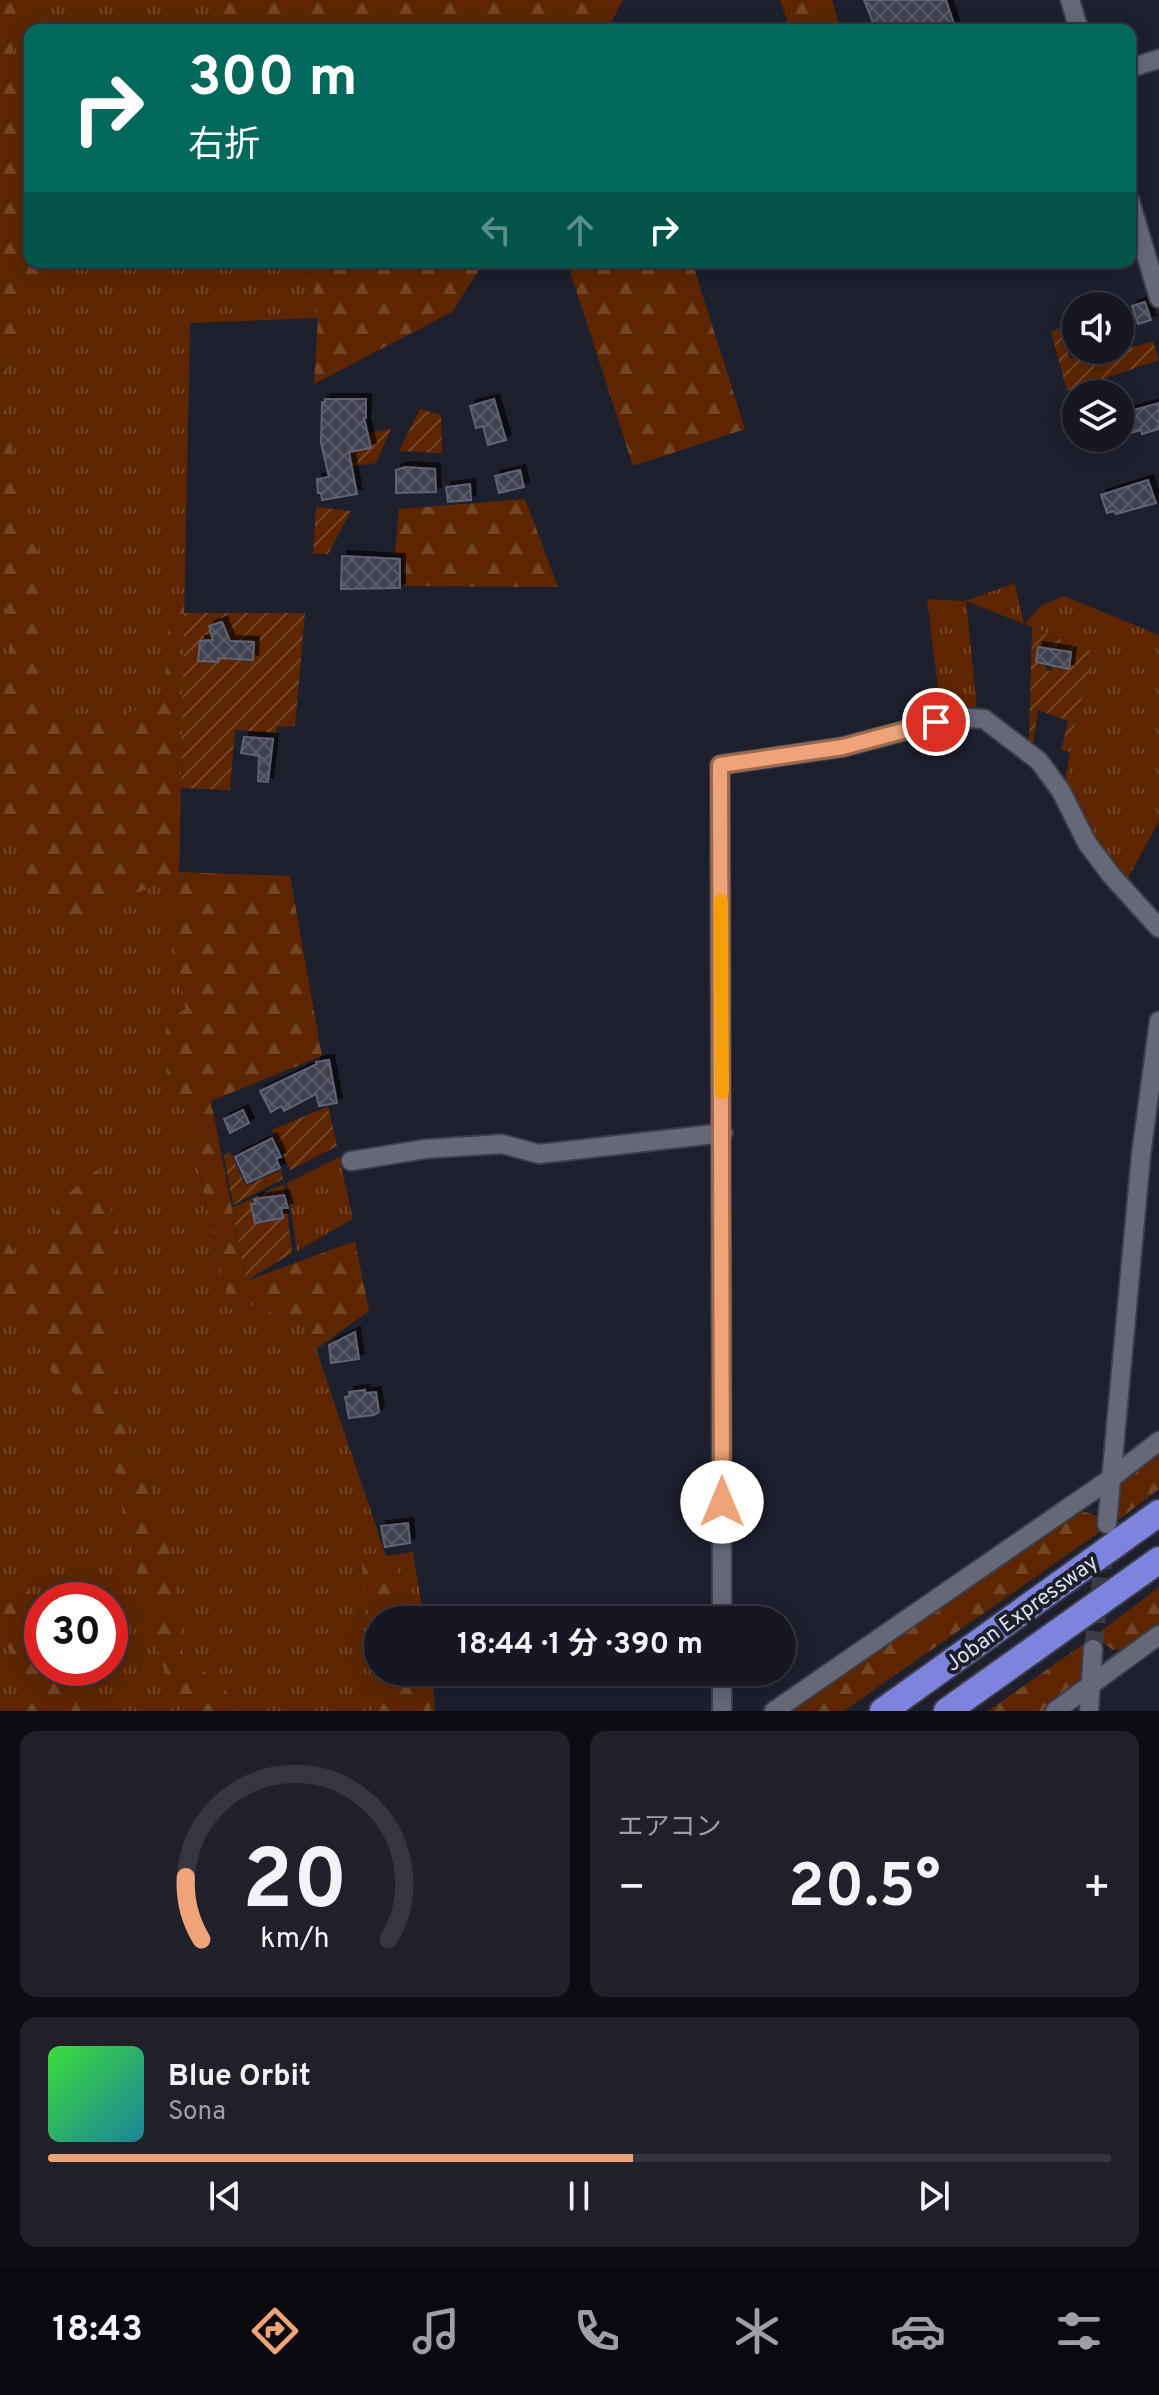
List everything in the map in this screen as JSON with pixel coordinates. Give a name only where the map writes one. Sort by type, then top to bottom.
[{"type":"highway","name":"Joban Expressway","points":[[883,1711],[1159,1513]]},
{"type":"highway","name":"Joban Expressway","points":[[947,1711],[1159,1560]]},
{"type":"street","points":[[1070,0],[1077,24]]},
{"type":"street","points":[[1136,66],[1159,59]]},
{"type":"street","points":[[1136,221],[1159,298]]},
{"type":"street","points":[[722,1606],[720,765],[843,747],[957,717],[984,719],[1039,761],[1061,791],[1087,843],[1159,928]]},
{"type":"street","points":[[1107,1524],[1141,1155],[1159,1021]]},
{"type":"street","points":[[351,1161],[425,1149],[502,1144],[539,1154],[723,1133]]},
{"type":"street","points":[[774,1711],[1110,1479],[1159,1441]]},
{"type":"street","points":[[1055,1711],[1159,1635]]},
{"type":"street","points":[[1089,1711],[1093,1649]]},
{"type":"street","points":[[722,1686],[722,1711]]},
{"type":"green space","points":[[0,0],[297,0],[293,24],[24,24],[24,268],[311,268],[318,318],[190,323],[179,872],[211,1101],[191,1136],[227,1296],[308,1325],[386,1556],[413,1552],[422,1606],[364,1606],[364,1686],[433,1686],[435,1711],[0,1711]]},
{"type":"green space","points":[[0,0],[24,0],[12,15],[13,50],[24,83],[24,268],[46,268],[13,341],[3,390],[20,498],[49,585],[38,686],[83,724],[164,703],[169,611],[184,605],[179,872],[290,876],[322,1056],[211,1101],[167,1103],[166,1021],[185,1009],[168,881],[114,901],[66,926],[33,888],[0,805],[0,683],[13,676],[0,551]]},
{"type":"green space","points":[[226,0],[623,0],[610,24],[216,24]]},
{"type":"green space","points":[[780,0],[832,0],[839,24],[788,24]]},
{"type":"green space","points":[[311,268],[480,268],[452,312],[314,384],[318,318]]},
{"type":"green space","points":[[569,268],[694,268],[745,429],[633,466]]},
{"type":"green space","points":[[1062,327],[1062,364],[1134,364],[1134,347],[1153,341],[1159,360],[1100,380],[1064,380],[1051,332]]},
{"type":"green space","points":[[420,409],[441,415],[442,453],[399,451]]},
{"type":"green space","points":[[391,429],[376,463],[350,467],[344,437]]},
{"type":"green space","points":[[525,499],[558,587],[405,586],[403,555],[395,555],[399,509]]},
{"type":"green space","points":[[316,507],[351,511],[328,554],[313,554]]},
{"type":"green space","points":[[1015,583],[1024,624],[1043,604],[1064,596],[1159,635],[1159,821],[1127,880],[1095,842],[1065,782],[1075,723],[1094,652],[966,601],[977,709],[942,710],[940,705],[927,599],[965,601]]},
{"type":"green space","points":[[184,613],[305,613],[295,726],[277,727],[276,733],[235,730],[230,790],[181,788]]},
{"type":"green space","points":[[1032,628],[1094,652],[1075,723],[1071,752],[1061,750],[1068,721],[1038,710],[1033,744],[1029,743]],"holes":[[[1038,647],[1071,652],[1069,669],[1053,666],[1052,671],[1046,670],[1046,664],[1036,662]]]},
{"type":"green space","points":[[211,1101],[246,1281],[355,1241],[369,1311],[316,1349],[308,1325],[227,1296],[191,1136]]},
{"type":"green space","points":[[328,1106],[337,1146],[290,1170],[272,1130]]},
{"type":"green space","points":[[230,1152],[246,1186],[281,1170],[283,1179],[233,1205],[224,1156]]},
{"type":"green space","points":[[339,1157],[353,1219],[297,1251],[287,1183]]},
{"type":"green space","points":[[98,1169],[120,1237],[111,1348],[120,1406],[174,1559],[183,1654],[226,1690],[233,1711],[182,1711],[165,1674],[126,1531],[108,1426],[50,1370],[38,1335],[24,1320],[7,1320],[0,1331],[0,1230],[16,1255],[47,1243],[60,1200]]},
{"type":"green space","points":[[284,1184],[292,1253],[246,1281],[232,1208]]},
{"type":"green space","points":[[1159,1450],[1159,1489],[1117,1521],[1119,1481]]},
{"type":"green space","points":[[1086,1512],[1099,1517],[1101,1531],[844,1711],[790,1711],[1073,1514]]},
{"type":"green space","points":[[395,1562],[407,1606],[365,1606],[362,1564]]},
{"type":"green space","points":[[20,1586],[24,1589],[24,1605],[15,1611],[24,1641],[24,1686],[77,1686],[91,1711],[26,1711],[0,1624],[0,1587]]},
{"type":"green space","points":[[1159,1587],[1159,1627],[1129,1648],[1113,1650],[1102,1642],[1101,1631]]},
{"type":"green space","points":[[1085,1643],[1082,1683],[1044,1711],[988,1711]]},
{"type":"green space","points":[[372,1686],[428,1686],[431,1711],[374,1711]]},
{"type":"building","points":[[864,0],[946,0],[954,24],[874,24]]},
{"type":"building","points":[[1145,302],[1151,320],[1138,324],[1134,305]]},
{"type":"building","points":[[325,399],[366,399],[364,418],[371,448],[349,452],[357,494],[322,500],[317,479],[329,477],[321,443],[322,402]]},
{"type":"building","points":[[494,399],[506,440],[488,445],[483,426],[476,428],[470,406]]},
{"type":"building","points":[[1159,403],[1159,429],[1142,434],[1141,430],[1134,432],[1134,410]]},
{"type":"building","points":[[405,467],[435,469],[436,492],[396,493],[396,470]]},
{"type":"building","points":[[520,470],[524,487],[499,493],[495,476]]},
{"type":"building","points":[[1148,480],[1156,503],[1116,514],[1114,511],[1107,513],[1101,495]]},
{"type":"building","points":[[470,484],[471,500],[448,502],[446,487]]},
{"type":"building","points":[[342,556],[400,559],[400,588],[341,589]]},
{"type":"building","points":[[222,622],[230,641],[254,642],[253,660],[218,658],[218,662],[198,661],[200,641],[213,640],[209,626]]},
{"type":"building","points":[[1038,647],[1071,652],[1069,669],[1036,662]]},
{"type":"building","points":[[244,737],[273,739],[268,782],[258,781],[259,756],[241,753]]},
{"type":"building","points":[[329,1060],[337,1103],[319,1106],[316,1094],[284,1111],[281,1106],[271,1112],[260,1091],[316,1062]]},
{"type":"building","points":[[243,1110],[249,1123],[230,1133],[224,1119]]},
{"type":"building","points":[[272,1138],[281,1157],[276,1159],[280,1168],[247,1183],[235,1157]]},
{"type":"building","points":[[284,1195],[288,1208],[281,1208],[283,1218],[255,1223],[251,1204],[256,1204],[254,1199]]},
{"type":"building","points":[[355,1332],[359,1359],[331,1363],[329,1345]]},
{"type":"building","points":[[365,1390],[365,1393],[376,1392],[379,1412],[349,1418],[345,1397],[350,1396],[349,1392]]},
{"type":"building","points":[[408,1523],[410,1543],[385,1547],[381,1526]]},
{"type":"tunnel","points":[[1093,1649],[1105,1546]]},
{"type":"slow traffic","points":[[721,901],[722,1092]]},
{"type":"route","points":[[722,1502],[720,765],[843,747],[936,722]]}]
